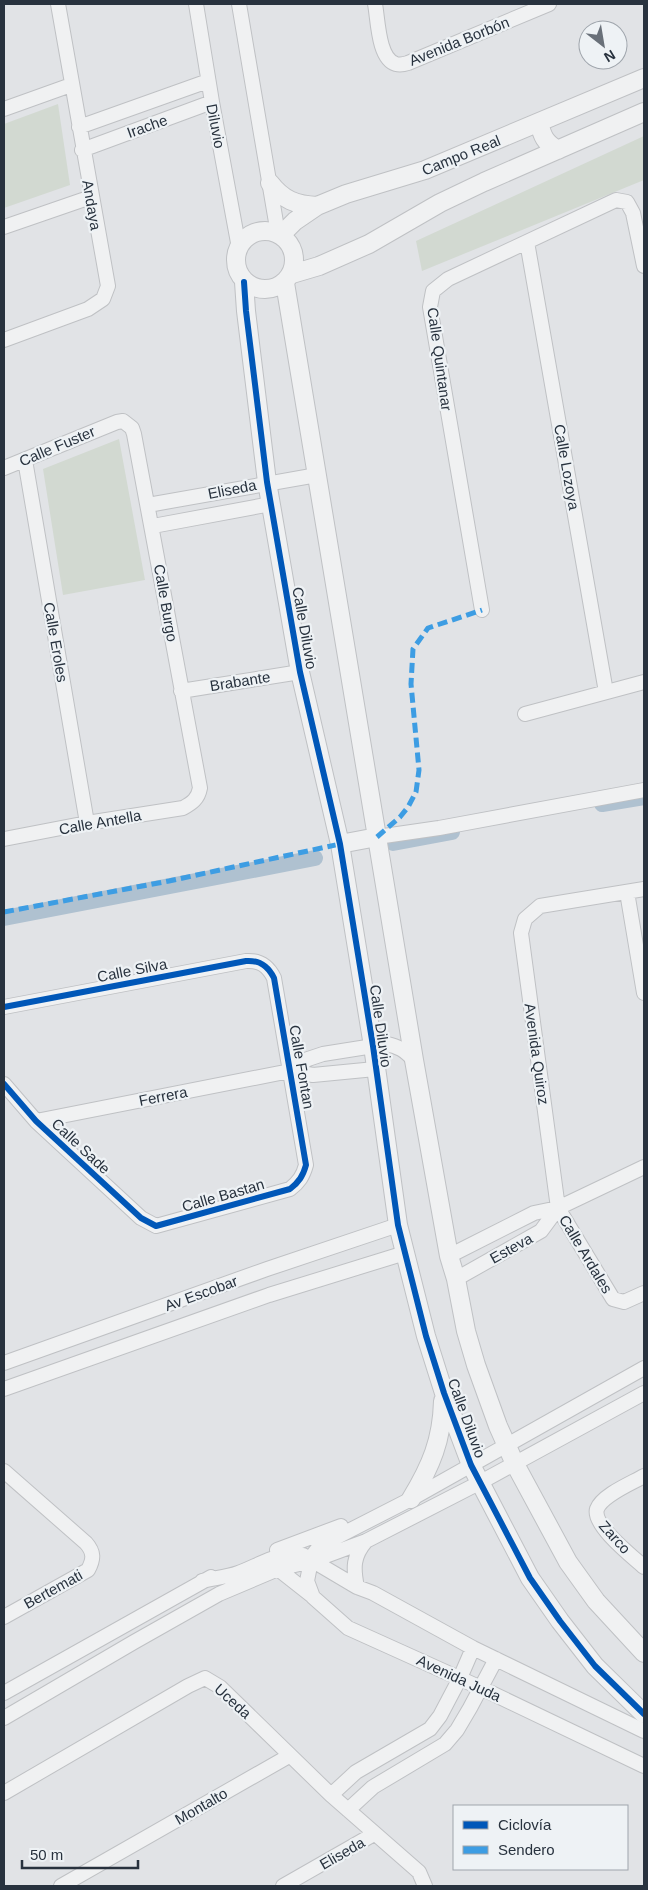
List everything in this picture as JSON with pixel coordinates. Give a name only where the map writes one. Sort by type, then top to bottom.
[{"type":"street","name":"Andaya","points":[[4,340],[88,309],[102,299],[108,286],[90,197],[58,4]]},
{"type":"street","name":"Diluvio","points":[[196,4],[208,81],[239,248]]},
{"type":"street","points":[[239,4],[279,234]]},
{"type":"street","name":"Avenida Borbón","points":[[375,4],[382,49],[388,59],[397,64],[408,63],[549,4]]},
{"type":"street","name":"Campo Real","points":[[279,234],[317,206],[346,194],[425,170],[644,78]]},
{"type":"street","name":"Irache","points":[[79,127],[208,81]]},
{"type":"street","points":[[4,109],[71,84]]},
{"type":"street","name":"Irache","points":[[82,150],[212,102]]},
{"type":"street","points":[[289,278],[295,259],[291,245],[279,234],[269,230],[256,232],[245,238],[239,248],[235,267],[244,282],[257,290],[272,290],[289,278],[369,244],[440,203],[644,112]]},
{"type":"street","points":[[539,122],[542,135],[548,145],[558,150]]},
{"type":"street","points":[[270,183],[278,194],[295,204],[317,206]]},
{"type":"street","points":[[4,227],[90,197]]},
{"type":"street","name":"Calle Quintanar","points":[[482,610],[430,307],[433,290],[448,278],[616,200],[627,202],[633,213],[644,266]]},
{"type":"street","name":"Calle Lozoya","points":[[527,242],[606,692]]},
{"type":"street","name":"Calle Diluvio","points":[[289,278],[317,475],[414,1060],[449,1256],[456,1278],[466,1331],[486,1394],[506,1446],[568,1562],[596,1600],[644,1653]]},
{"type":"street","name":"Calle Diluvio","points":[[244,282],[267,482],[300,672],[340,844],[373,1046],[398,1225],[426,1336],[444,1393],[471,1466],[530,1578],[595,1666],[644,1714]]},
{"type":"street","name":"Calle Burgo","points":[[110,424],[123,421],[132,428],[134,434],[153,526],[181,691],[200,788],[194,801]]},
{"type":"street","name":"Calle Fuster","points":[[4,468],[110,424]]},
{"type":"street","name":"Calle Eroles","points":[[25,460],[87,824]]},
{"type":"street","name":"Eliseda","points":[[148,505],[267,482],[317,475]]},
{"type":"street","name":"Eliseda","points":[[153,526],[271,504]]},
{"type":"street","name":"Brabante","points":[[181,691],[300,672]]},
{"type":"street","points":[[526,714],[644,682]]},
{"type":"street","points":[[340,844],[439,828],[644,790]]},
{"type":"street","name":"Calle Antella","points":[[4,839],[183,808],[194,801]]},
{"type":"street","points":[[644,890],[627,892],[644,993]]},
{"type":"street","name":"Avenida Quiroz","points":[[558,1208],[521,933],[525,919],[540,906],[627,892]]},
{"type":"street","name":"Calle Silva","points":[[4,1007],[252,960],[265,965]]},
{"type":"street","name":"Calle Fontan","points":[[265,965],[274,978],[306,1166],[302,1176]]},
{"type":"street","name":"Ferrera","points":[[290,1071],[308,1059],[323,1054],[386,1044],[404,1050],[414,1060]]},
{"type":"street","name":"Ferrera","points":[[36,1121],[290,1071],[313,1075],[375,1069]]},
{"type":"street","name":"Calle Sade","points":[[4,1084],[36,1121],[146,1222]]},
{"type":"street","name":"Esteva","points":[[449,1256],[534,1213],[558,1208],[644,1166]]},
{"type":"street","name":"Calle Bastan","points":[[146,1222],[156,1226],[162,1225],[290,1189],[302,1176]]},
{"type":"street","name":"Esteva","points":[[456,1278],[541,1231],[558,1208]]},
{"type":"street","name":"Calle Ardales","points":[[558,1208],[613,1299],[624,1302],[644,1293]]},
{"type":"street","name":"Av Escobar","points":[[4,1363],[267,1269],[398,1225]]},
{"type":"street","points":[[4,1389],[269,1296],[405,1253]]},
{"type":"street","points":[[116,1324],[130,1344]]},
{"type":"street","points":[[313,1597],[308,1581],[314,1552],[329,1541],[471,1466],[644,1368]]},
{"type":"street","points":[[4,1718],[188,1610],[278,1569],[312,1561],[366,1541],[479,1483],[644,1392]]},
{"type":"street","points":[[4,1693],[202,1581],[403,1502],[426,1474],[436,1448],[442,1421],[444,1393]]},
{"type":"street","name":"Zarco","points":[[644,1476],[613,1493],[597,1509],[600,1524],[644,1567]]},
{"type":"street","name":"Bertemati","points":[[4,1617],[88,1570],[92,1563],[93,1554],[86,1543],[7,1478]]},
{"type":"street","points":[[357,1587],[354,1571],[358,1550],[366,1541]]},
{"type":"street","points":[[202,1581],[236,1574],[280,1556],[294,1553],[303,1555],[357,1587],[373,1593],[473,1648],[644,1731]]},
{"type":"street","name":"Avenida Juda","points":[[278,1569],[348,1628],[460,1678],[644,1766]]},
{"type":"street","points":[[331,1795],[356,1772],[430,1729],[440,1716],[473,1648]]},
{"type":"street","points":[[348,1810],[373,1787],[445,1744],[457,1730],[496,1658]]},
{"type":"street","name":"Uceda","points":[[4,1793],[205,1678],[220,1687],[289,1756],[374,1834],[419,1872],[426,1886]]},
{"type":"street","name":"Montalto","points":[[61,1886],[289,1756]]},
{"type":"street","name":"Eliseda","points":[[283,1886],[374,1834]]},
{"type":"shaded area","points":[[58,104],[70,185],[4,208],[4,124]]},
{"type":"shaded area","points":[[644,136],[644,180],[422,271],[416,241]]},
{"type":"shaded area","points":[[119,439],[145,580],[63,595],[43,469]]},
{"type":"waterway","points":[[602,804],[644,797]]},
{"type":"waterway","points":[[393,843],[452,832]]},
{"type":"waterway","points":[[4,918],[315,858]]},
{"type":"marked path","points":[[377,837],[400,817],[416,792],[419,770],[411,684],[413,649],[428,628],[482,610]]},
{"type":"marked path","points":[[4,912],[169,881],[340,844]]},
{"type":"cycle path","points":[[244,282],[267,482],[300,672],[340,844],[373,1046],[398,1225],[426,1336],[444,1393],[471,1465],[530,1578],[595,1666],[644,1714]]},
{"type":"cycle path","points":[[4,1007],[246,961],[263,965],[274,978],[306,1165],[304,1172],[290,1189],[156,1226],[141,1218],[36,1121],[4,1084]]}]
